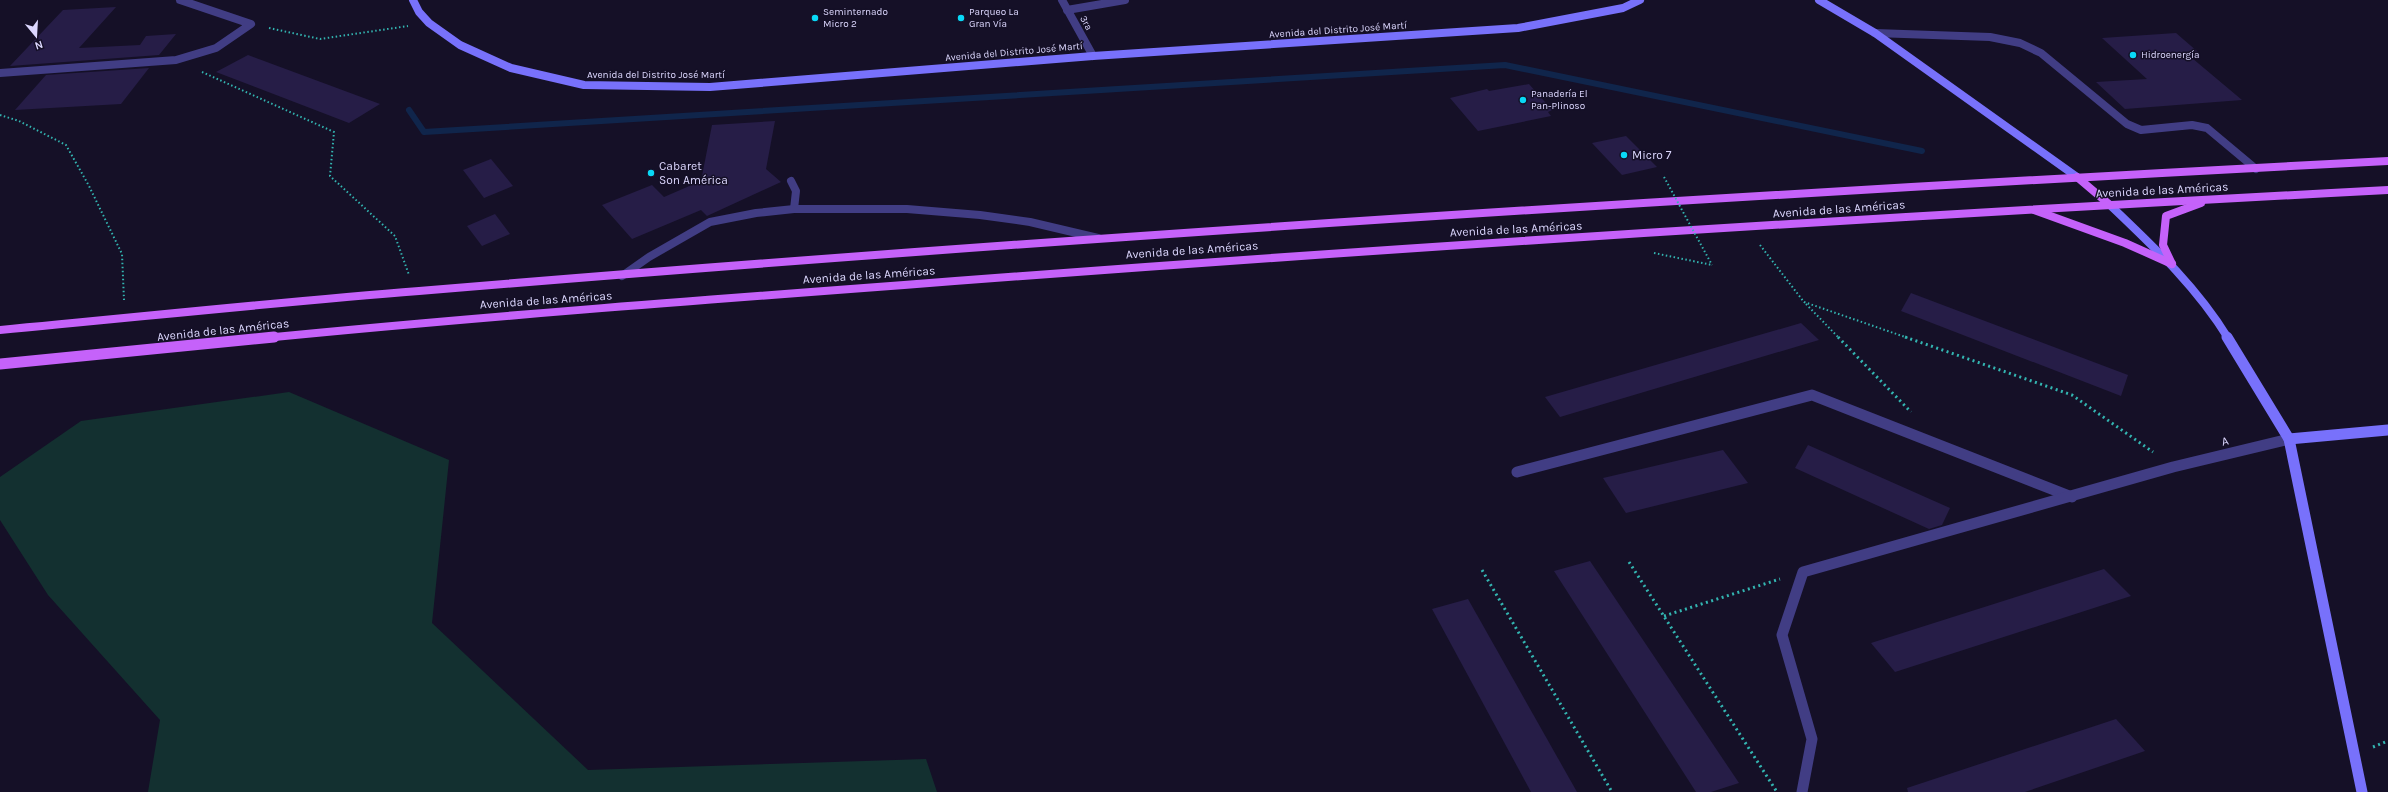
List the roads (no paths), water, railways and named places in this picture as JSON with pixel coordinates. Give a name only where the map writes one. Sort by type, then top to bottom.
[{"type":"main road","name":"Avenida del Distrito José Martí","points":[[413,0],[419,12],[429,23],[460,45],[511,68],[584,85],[710,87],[1093,56],[1518,28],[1623,8],[1640,0]]},
{"type":"main road","points":[[1824,1],[1875,33],[2077,177],[2110,205],[2172,264],[2217,320],[2289,439],[2362,792]]},
{"type":"main road","name":"Avenida de las Américas","points":[[0,330],[415,291],[1098,238],[2077,177],[2256,169],[2388,161]]},
{"type":"main road","name":"Avenida de las Américas","points":[[0,364],[447,320],[1302,254],[1747,228],[2028,208],[2388,190]]},
{"type":"main road","points":[[2172,264],[2162,245],[2166,216],[2211,199]]},
{"type":"main road","points":[[2028,208],[2125,242],[2172,264]]},
{"type":"main road","name":"A","points":[[2289,439],[2388,430]]},
{"type":"street","points":[[0,73],[176,60],[203,54],[232,41],[251,24],[180,0]]},
{"type":"street","name":"3ra","points":[[1062,0],[1093,56]]},
{"type":"street","points":[[1067,10],[1125,0]]},
{"type":"street","points":[[1875,33],[1990,37],[2020,43],[2041,53],[2127,124],[2141,130],[2192,125],[2207,128],[2256,169]]},
{"type":"street","points":[[791,181],[796,191],[794,209]]},
{"type":"street","points":[[622,276],[649,257],[710,222],[756,213],[794,209],[907,209],[972,215],[1030,222],[1098,238]]},
{"type":"street","points":[[1517,472],[1812,395],[2072,497]]},
{"type":"street","name":"A","points":[[1802,792],[1812,739],[1782,635],[1802,572],[2072,497],[2173,466],[2289,439]]},
{"type":"waterway","points":[[409,110],[424,132],[1505,65],[1922,151]]},
{"type":"place","name":"Seminternado Micro 2","points":[[815,18]]},
{"type":"place","name":"Parqueo La Gran Vía","points":[[961,18]]},
{"type":"place","name":"Hidroenergía","points":[[2133,55]]},
{"type":"place","name":"Panadería El Pan-Plinoso","points":[[1523,100]]},
{"type":"place","name":"Micro 7","points":[[1624,155]]},
{"type":"place","name":"Cabaret Son América","points":[[651,173]]}]
